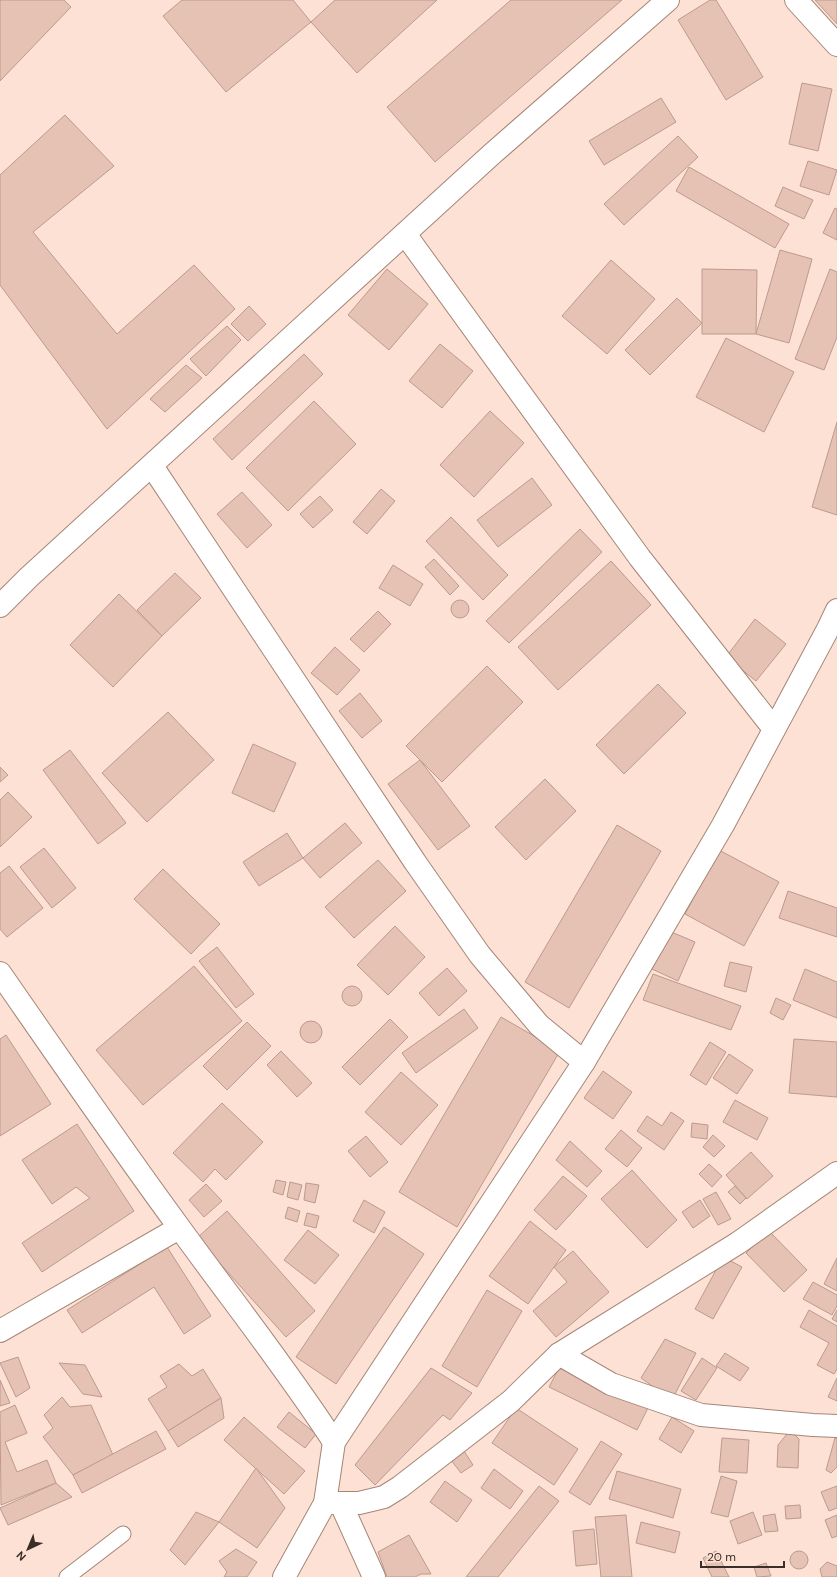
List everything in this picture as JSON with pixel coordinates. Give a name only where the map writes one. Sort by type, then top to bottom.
[{"type":"street","points":[[0,606],[29,577],[492,154],[668,0]]},
{"type":"street","points":[[796,0],[837,45]]},
{"type":"street","points":[[405,234],[640,558],[774,729]]},
{"type":"street","points":[[152,466],[415,862],[480,955],[539,1025],[584,1062]]},
{"type":"street","points":[[374,1577],[333,1504],[334,1442],[584,1062],[723,825],[774,729],[834,624]]},
{"type":"street","points":[[0,973],[86,1098],[179,1228],[305,1397],[334,1442]]},
{"type":"street","points":[[333,1504],[359,1503],[384,1497],[400,1487],[511,1401],[559,1354],[738,1243],[837,1172]]},
{"type":"street","points":[[0,1332],[179,1228]]},
{"type":"street","points":[[559,1354],[611,1384],[701,1415],[837,1426]]},
{"type":"street","points":[[284,1577],[333,1504]]},
{"type":"lane","points":[[68,1577],[123,1534]]},
{"type":"building","points":[[0,0],[64,0],[71,7],[0,81]]},
{"type":"building","points":[[182,0],[293,0],[311,22],[226,92],[163,16]]},
{"type":"building","points":[[335,0],[437,0],[357,73],[311,22]]},
{"type":"building","points":[[511,0],[622,0],[435,162],[387,107]]},
{"type":"building","points":[[710,0],[716,0],[763,77],[726,100],[678,20]]},
{"type":"building","points":[[815,0],[837,0],[837,24]]},
{"type":"building","points":[[802,83],[832,89],[818,151],[789,144]]},
{"type":"building","points":[[661,98],[676,122],[604,165],[589,141]]},
{"type":"building","points":[[65,115],[114,166],[33,232],[117,334],[194,265],[235,309],[107,429],[0,285],[0,175]]},
{"type":"building","points":[[678,136],[698,157],[624,225],[604,204]]},
{"type":"building","points":[[808,161],[837,170],[829,195],[800,186]]},
{"type":"building","points":[[689,167],[789,224],[775,248],[676,191]]},
{"type":"building","points":[[783,187],[813,200],[804,219],[775,206]]},
{"type":"building","points":[[835,208],[837,209],[837,240],[823,233]]},
{"type":"building","points":[[780,250],[812,259],[789,343],[756,334]]},
{"type":"building","points":[[611,260],[655,299],[607,354],[562,316]]},
{"type":"building","points":[[387,269],[428,304],[389,350],[348,315]]},
{"type":"building","points":[[702,269],[757,270],[756,334],[702,334]]},
{"type":"building","points":[[830,269],[837,272],[837,337],[824,370],[795,359]]},
{"type":"building","points":[[677,298],[702,323],[650,375],[625,350]]},
{"type":"building","points":[[249,306],[266,324],[248,341],[231,324]]},
{"type":"building","points":[[227,326],[241,340],[206,376],[190,359]]},
{"type":"building","points":[[726,338],[794,372],[764,432],[696,397]]},
{"type":"building","points":[[440,344],[473,371],[442,408],[409,381]]},
{"type":"building","points":[[304,354],[323,374],[232,460],[213,439]]},
{"type":"building","points":[[186,365],[202,378],[165,412],[150,399]]},
{"type":"building","points":[[314,401],[356,444],[288,511],[246,468]]},
{"type":"building","points":[[490,411],[524,443],[474,497],[440,465]]},
{"type":"building","points":[[837,422],[837,515],[812,507]]},
{"type":"building","points":[[532,478],[552,505],[498,547],[477,520]]},
{"type":"building","points":[[381,489],[395,501],[367,534],[353,522]]},
{"type":"building","points":[[242,492],[272,525],[247,548],[217,514]]},
{"type":"building","points":[[320,496],[333,510],[313,528],[300,514]]},
{"type":"building","points":[[451,517],[508,575],[483,600],[426,541]]},
{"type":"building","points":[[580,529],[602,552],[509,643],[486,621]]},
{"type":"building","points":[[434,559],[459,586],[450,595],[425,567]]},
{"type":"building","points":[[611,561],[651,605],[558,690],[518,647]]},
{"type":"building","points":[[393,565],[423,584],[410,606],[379,588]]},
{"type":"building","points":[[175,573],[201,598],[162,636],[137,610]]},
{"type":"building","points":[[119,594],[162,636],[113,687],[70,645]]},
{"type":"building","points":[[456,600],[464,600],[469,605],[467,616],[464,618],[456,618],[451,613],[451,605]]},
{"type":"building","points":[[378,611],[391,624],[364,652],[350,639]]},
{"type":"building","points":[[755,619],[786,644],[756,681],[726,657]]},
{"type":"building","points":[[335,647],[360,670],[337,695],[311,673]]},
{"type":"building","points":[[487,666],[523,702],[442,782],[406,746]]},
{"type":"building","points":[[658,684],[686,713],[624,774],[596,745]]},
{"type":"building","points":[[360,693],[382,721],[362,738],[339,711]]},
{"type":"building","points":[[168,712],[214,760],[147,822],[102,773]]},
{"type":"building","points":[[253,744],[296,763],[274,812],[232,793]]},
{"type":"building","points":[[70,750],[126,823],[98,844],[43,770]]},
{"type":"building","points":[[420,760],[470,826],[438,850],[388,784]]},
{"type":"building","points":[[0,767],[8,775],[0,782]]},
{"type":"building","points":[[545,779],[576,811],[526,860],[495,827]]},
{"type":"building","points":[[8,792],[32,817],[0,847],[0,800]]},
{"type":"building","points":[[345,823],[362,843],[320,878],[303,858]]},
{"type":"building","points":[[617,825],[661,851],[569,1008],[525,982]]},
{"type":"building","points":[[287,833],[303,858],[259,886],[243,862]]},
{"type":"building","points":[[44,848],[76,888],[52,908],[20,867]]},
{"type":"building","points":[[719,850],[779,882],[744,946],[685,914]]},
{"type":"building","points":[[378,860],[406,891],[354,938],[325,907]]},
{"type":"building","points":[[9,866],[43,908],[7,937],[0,929],[0,873]]},
{"type":"building","points":[[163,869],[220,924],[191,954],[134,899]]},
{"type":"building","points":[[788,891],[837,908],[837,937],[779,918]]},
{"type":"building","points":[[395,926],[425,957],[388,995],[357,965]]},
{"type":"building","points":[[669,931],[695,942],[678,981],[652,969]]},
{"type":"building","points":[[217,947],[254,994],[236,1008],[199,961]]},
{"type":"building","points":[[730,962],[752,967],[746,992],[724,986]]},
{"type":"building","points":[[194,966],[242,1021],[143,1105],[96,1050]]},
{"type":"building","points":[[447,968],[467,991],[439,1016],[419,993]]},
{"type":"building","points":[[805,969],[837,982],[837,1018],[793,1000]]},
{"type":"building","points":[[653,974],[741,1006],[731,1030],[643,1000]]},
{"type":"building","points":[[352,986],[359,989],[362,996],[359,1003],[352,1006],[345,1003],[342,996],[345,989]]},
{"type":"building","points":[[776,998],[791,1005],[783,1020],[770,1013]]},
{"type":"building","points":[[464,1009],[478,1028],[416,1073],[402,1053]]},
{"type":"building","points":[[501,1017],[560,1051],[457,1227],[399,1192]]},
{"type":"building","points":[[390,1019],[408,1037],[360,1085],[342,1067]]},
{"type":"building","points":[[311,1021],[319,1024],[322,1032],[319,1040],[311,1043],[303,1040],[300,1032],[303,1024]]},
{"type":"building","points":[[247,1022],[271,1046],[227,1090],[203,1066]]},
{"type":"building","points":[[6,1035],[51,1104],[0,1136],[0,1039]]},
{"type":"building","points":[[794,1039],[837,1042],[837,1097],[789,1093]]},
{"type":"building","points":[[710,1042],[726,1052],[706,1085],[690,1075]]},
{"type":"building","points":[[281,1051],[312,1083],[297,1097],[267,1065]]},
{"type":"building","points":[[729,1054],[753,1070],[737,1094],[713,1078]]},
{"type":"building","points":[[603,1071],[632,1092],[613,1119],[584,1098]]},
{"type":"building","points":[[401,1072],[438,1105],[401,1145],[365,1112]]},
{"type":"building","points":[[735,1100],[768,1118],[757,1140],[723,1122]]},
{"type":"building","points":[[222,1103],[263,1142],[226,1180],[215,1169],[203,1182],[173,1153]]},
{"type":"building","points":[[671,1112],[684,1121],[664,1150],[637,1131],[647,1116],[662,1126]]},
{"type":"building","points":[[692,1123],[708,1125],[707,1139],[691,1137]]},
{"type":"building","points":[[77,1124],[134,1211],[42,1272],[22,1243],[90,1198],[76,1187],[52,1204],[22,1160]]},
{"type":"building","points":[[621,1130],[642,1148],[627,1167],[605,1149]]},
{"type":"building","points":[[713,1135],[725,1146],[714,1157],[703,1147]]},
{"type":"building","points":[[366,1136],[388,1162],[370,1177],[348,1151]]},
{"type":"building","points":[[570,1141],[602,1171],[587,1187],[556,1160]]},
{"type":"building","points":[[751,1152],[773,1176],[747,1199],[726,1175]]},
{"type":"building","points":[[709,1164],[722,1176],[712,1187],[699,1174]]},
{"type":"building","points":[[632,1170],[677,1220],[647,1248],[601,1199]]},
{"type":"building","points":[[563,1176],[587,1196],[556,1230],[534,1210]]},
{"type":"building","points":[[276,1180],[286,1182],[283,1195],[273,1192]]},
{"type":"building","points":[[290,1182],[302,1185],[298,1200],[287,1197]]},
{"type":"building","points":[[306,1183],[319,1185],[315,1203],[304,1200]]},
{"type":"building","points":[[206,1184],[222,1201],[204,1217],[189,1200]]},
{"type":"building","points":[[735,1186],[746,1198],[740,1204],[728,1192]]},
{"type":"building","points":[[716,1192],[731,1219],[718,1225],[703,1199]]},
{"type":"building","points":[[364,1200],[385,1212],[374,1233],[353,1221]]},
{"type":"building","points":[[700,1200],[710,1216],[693,1228],[682,1212]]},
{"type":"building","points":[[288,1207],[300,1211],[297,1222],[285,1218]]},
{"type":"building","points":[[227,1211],[315,1311],[286,1337],[197,1238]]},
{"type":"building","points":[[307,1213],[319,1216],[316,1228],[304,1225]]},
{"type":"building","points":[[530,1221],[566,1250],[528,1304],[489,1276]]},
{"type":"building","points":[[384,1227],[424,1254],[336,1384],[296,1357]]},
{"type":"building","points":[[308,1230],[339,1255],[315,1284],[284,1260]]},
{"type":"building","points":[[769,1231],[807,1270],[784,1292],[746,1253]]},
{"type":"building","points":[[167,1247],[211,1316],[184,1334],[154,1287],[82,1333],[67,1310]]},
{"type":"building","points":[[573,1251],[609,1292],[556,1337],[533,1311],[567,1282],[554,1267]]},
{"type":"building","points":[[723,1257],[742,1267],[713,1319],[695,1309]]},
{"type":"building","points":[[837,1258],[837,1291],[824,1284]]},
{"type":"building","points":[[813,1282],[837,1295],[837,1306],[832,1315],[803,1299]]},
{"type":"building","points":[[487,1290],[522,1311],[477,1387],[442,1366]]},
{"type":"building","points":[[809,1310],[837,1326],[837,1369],[834,1374],[817,1365],[829,1343],[800,1327]]},
{"type":"building","points":[[837,1310],[837,1322],[832,1319]]},
{"type":"building","points":[[665,1339],[696,1353],[672,1400],[641,1378]]},
{"type":"building","points":[[725,1353],[749,1368],[740,1381],[716,1366]]},
{"type":"building","points":[[18,1357],[30,1388],[16,1397],[0,1363]]},
{"type":"building","points":[[702,1358],[717,1368],[696,1400],[681,1391]]},
{"type":"building","points":[[59,1363],[85,1365],[102,1397],[83,1394]]},
{"type":"building","points":[[179,1364],[192,1376],[203,1369],[221,1398],[168,1431],[148,1399],[167,1387],[160,1376]]},
{"type":"building","points":[[431,1368],[472,1393],[450,1420],[443,1415],[375,1485],[355,1465]]},
{"type":"building","points":[[559,1368],[649,1406],[637,1430],[549,1387]]},
{"type":"building","points":[[837,1378],[837,1401],[828,1397]]},
{"type":"building","points":[[0,1380],[10,1403],[0,1406]]},
{"type":"building","points":[[62,1397],[70,1407],[91,1405],[113,1455],[73,1475],[43,1437],[53,1428],[44,1415]]},
{"type":"building","points":[[221,1398],[224,1418],[178,1447],[168,1431]]},
{"type":"building","points":[[15,1405],[27,1433],[5,1442],[17,1472],[47,1460],[56,1483],[1,1505],[0,1412]]},
{"type":"building","points":[[516,1408],[578,1449],[554,1485],[492,1443]]},
{"type":"building","points":[[289,1412],[316,1434],[305,1448],[277,1427]]},
{"type":"building","points":[[244,1417],[305,1471],[284,1494],[224,1440]]},
{"type":"building","points":[[672,1417],[694,1431],[681,1453],[659,1439]]},
{"type":"building","points":[[156,1431],[166,1449],[82,1493],[73,1475]]},
{"type":"building","points":[[792,1432],[799,1439],[798,1468],[777,1467],[778,1445],[787,1434]]},
{"type":"building","points":[[722,1438],[749,1440],[747,1473],[719,1472]]},
{"type":"building","points":[[835,1438],[837,1439],[837,1467],[831,1473],[826,1470]]},
{"type":"building","points":[[601,1441],[622,1454],[590,1505],[569,1492]]},
{"type":"building","points":[[464,1451],[473,1465],[461,1473],[451,1460]]},
{"type":"building","points":[[256,1468],[285,1508],[257,1548],[219,1522]]},
{"type":"building","points":[[494,1469],[523,1491],[510,1509],[481,1488]]},
{"type":"building","points":[[617,1471],[681,1489],[673,1518],[609,1499]]},
{"type":"building","points":[[721,1476],[737,1481],[728,1517],[711,1513]]},
{"type":"building","points":[[445,1481],[472,1500],[457,1522],[430,1502]]},
{"type":"building","points":[[56,1483],[72,1497],[8,1525],[0,1508]]},
{"type":"building","points":[[539,1486],[559,1501],[498,1577],[466,1577]]},
{"type":"building","points":[[837,1486],[837,1508],[829,1511],[821,1492]]},
{"type":"building","points":[[800,1505],[801,1518],[786,1519],[785,1506]]},
{"type":"building","points":[[196,1512],[219,1522],[185,1565],[170,1550]]},
{"type":"building","points":[[753,1512],[762,1535],[738,1544],[730,1521]]},
{"type":"building","points":[[775,1514],[778,1531],[765,1532],[763,1516]]},
{"type":"building","points":[[626,1515],[632,1577],[601,1577],[595,1517]]},
{"type":"building","points":[[837,1515],[837,1536],[832,1538],[825,1520]]},
{"type":"building","points":[[641,1522],[680,1532],[675,1553],[636,1543]]},
{"type":"building","points":[[594,1529],[597,1564],[576,1566],[573,1531]]},
{"type":"building","points":[[409,1535],[431,1574],[421,1574],[415,1577],[387,1577],[378,1552]]},
{"type":"building","points":[[236,1549],[257,1562],[247,1577],[224,1577],[227,1572],[219,1561]]},
{"type":"building","points":[[716,1551],[729,1577],[712,1577],[703,1558]]},
{"type":"building","points":[[795,1551],[803,1551],[808,1556],[806,1567],[803,1569],[795,1569],[790,1564],[790,1556]]},
{"type":"building","points":[[827,1562],[837,1566],[837,1577],[822,1577],[820,1569]]},
{"type":"building","points":[[766,1563],[771,1576],[757,1577],[754,1567]]}]
